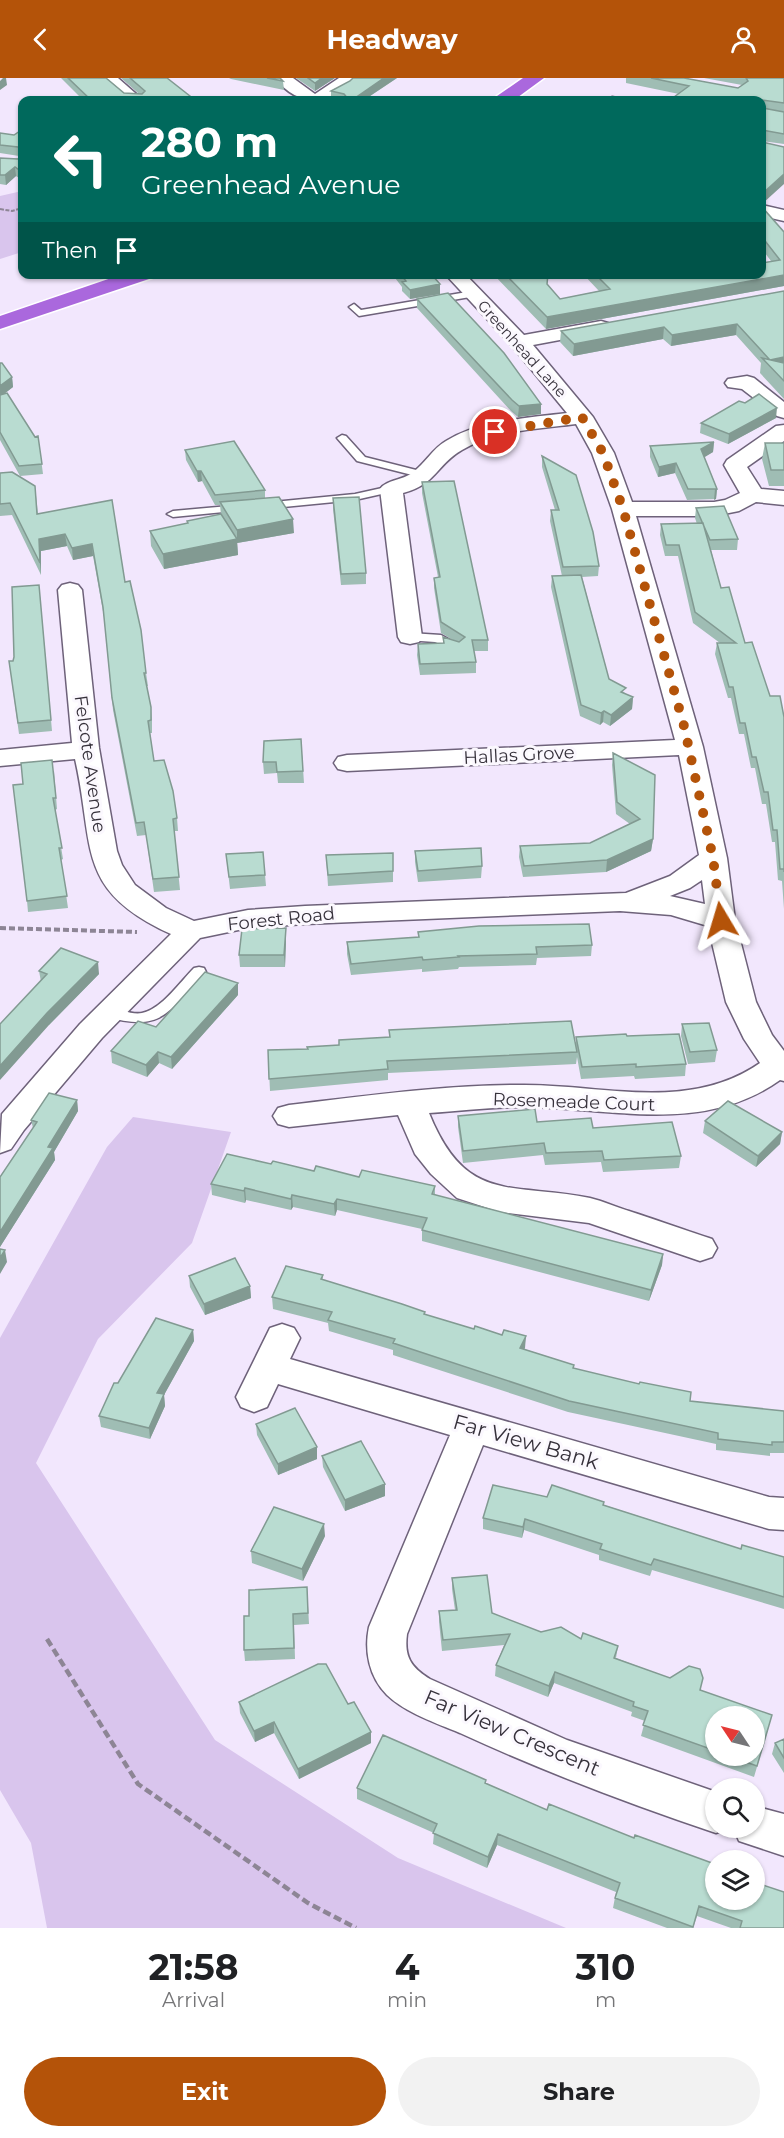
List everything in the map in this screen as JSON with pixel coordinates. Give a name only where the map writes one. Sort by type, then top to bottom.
[{"type":"highway","points":[[509,96],[534,78]]},
{"type":"highway","points":[[0,323],[130,279]]},
{"type":"street","points":[[108,78],[130,96]]},
{"type":"street","points":[[283,78],[309,96]]},
{"type":"street","points":[[321,96],[350,78]]},
{"type":"street","points":[[766,211],[784,216]]},
{"type":"street","name":"Greenhead Lane","points":[[459,279],[519,342],[582,417],[603,453],[623,509],[690,747],[713,858],[725,933],[741,1002],[759,1039],[781,1068]]},
{"type":"street","points":[[519,342],[621,323]]},
{"type":"street","points":[[741,379],[784,412]]},
{"type":"street","points":[[410,637],[391,489],[411,483],[424,475],[444,450],[461,442],[508,429],[582,417]]},
{"type":"street","points":[[753,495],[735,465],[784,431]]},
{"type":"street","points":[[623,509],[714,509],[731,506],[753,495],[784,498]]},
{"type":"street","name":"Felcote Avenue","points":[[70,590],[87,750],[94,781],[97,826],[112,872],[125,891],[147,909],[185,928]]},
{"type":"street","name":"Hallas Grove","points":[[347,763],[690,747]]},
{"type":"street","points":[[0,758],[87,750]]},
{"type":"street","name":"Forest Road","points":[[620,902],[652,894],[680,882],[713,858]]},
{"type":"street","name":"Forest Road","points":[[185,928],[248,919],[305,915],[662,902],[691,909],[725,933]]},
{"type":"street","points":[[0,1141],[13,1122],[185,928]]},
{"type":"street","name":"Rosemeade Court","points":[[289,1116],[409,1103],[520,1096],[664,1105],[718,1097],[751,1085],[781,1068]]},
{"type":"street","points":[[409,1103],[426,1146],[442,1166],[469,1189],[500,1200],[590,1211],[700,1248]]},
{"type":"street","name":"Far View Bank","points":[[269,1368],[769,1513],[784,1514]]},
{"type":"street","name":"Far View Crescent","points":[[472,1427],[389,1627],[385,1651],[395,1677],[420,1695],[525,1743],[705,1809]]},
{"type":"street","points":[[765,1829],[784,1835]]},
{"type":"lane","points":[[354,307],[359,313],[473,294]]},
{"type":"lane","points":[[342,438],[361,459],[424,475]]},
{"type":"lane","points":[[173,514],[325,501],[391,489]]},
{"type":"lane","points":[[410,637],[437,638],[457,647]]},
{"type":"lane","points":[[109,1012],[141,1018],[158,1014],[199,972]]},
{"type":"path","points":[[0,209],[18,208]]},
{"type":"path","points":[[0,928],[140,932],[185,928]]},
{"type":"path","points":[[46,1639],[138,1784],[308,1903],[356,1928]]},
{"type":"shaded area","points":[[18,192],[18,253],[0,259],[0,196]]},
{"type":"shaded area","points":[[133,1117],[231,1132],[192,1243],[98,1339],[36,1463],[215,1740],[398,1858],[566,1928],[47,1928],[31,1843],[0,1790],[0,1338],[107,1147]]},
{"type":"building","points":[[68,78],[106,78],[124,93],[142,94],[145,91],[130,78],[167,78],[190,96],[87,96]]},
{"type":"building","points":[[308,78],[322,78],[315,83]]},
{"type":"building","points":[[353,78],[384,78],[358,96],[346,96],[331,91]]},
{"type":"building","points":[[651,78],[684,78],[738,88],[748,81],[746,78],[784,78],[784,103],[766,101],[766,96],[675,96],[689,86]]},
{"type":"building","points":[[766,109],[784,112],[784,134],[766,131]]},
{"type":"building","points":[[18,132],[18,147],[0,145],[0,133],[14,135]]},
{"type":"building","points":[[766,143],[784,147],[784,174],[766,190]]},
{"type":"building","points":[[0,158],[18,159],[18,169],[15,167],[5,175],[0,175]]},
{"type":"building","points":[[766,212],[784,232],[784,275],[766,278],[766,262],[780,260],[766,242]]},
{"type":"building","points":[[404,279],[436,279],[440,284],[410,290],[402,282],[406,281]]},
{"type":"building","points":[[510,279],[548,279],[547,284],[560,299],[610,289],[600,279],[761,279],[547,317]]},
{"type":"building","points":[[784,291],[784,357],[770,360],[737,324],[672,335],[664,327],[574,344],[561,331]]},
{"type":"building","points":[[448,293],[504,353],[541,404],[519,406],[417,299]]},
{"type":"building","points":[[762,358],[784,363],[784,381]]},
{"type":"building","points":[[0,363],[12,377],[0,386]]},
{"type":"building","points":[[7,393],[35,437],[38,436],[42,464],[19,466],[0,432],[0,395]]},
{"type":"building","points":[[759,394],[777,408],[729,434],[701,423],[739,401],[745,403]]},
{"type":"building","points":[[234,441],[265,490],[215,495],[185,450]]},
{"type":"building","points":[[714,442],[701,449],[717,489],[688,489],[676,463],[659,467],[650,446]]},
{"type":"building","points":[[765,443],[784,443],[784,470],[771,470]]},
{"type":"building","points":[[542,456],[576,475],[593,532],[599,566],[563,567],[551,510],[559,510]]},
{"type":"building","points":[[12,472],[35,486],[37,514],[112,500],[125,582],[130,581],[141,630],[146,673],[144,673],[151,707],[151,720],[148,721],[154,761],[164,760],[173,791],[177,818],[173,819],[179,877],[153,879],[144,822],[136,823],[112,698],[103,607],[92,544],[72,548],[65,534],[39,539],[40,563],[10,503],[0,504],[0,473]]},
{"type":"building","points":[[454,481],[488,640],[472,640],[476,662],[420,664],[418,644],[444,643],[443,637],[459,642],[465,637],[441,622],[434,578],[440,577],[422,482]]},
{"type":"building","points":[[279,497],[293,519],[237,530],[220,502]]},
{"type":"building","points":[[359,497],[366,573],[341,574],[333,498]]},
{"type":"building","points":[[724,506],[738,539],[710,540],[696,508]]},
{"type":"building","points":[[221,514],[237,539],[163,554],[150,531],[188,523],[187,521]]},
{"type":"building","points":[[703,523],[721,588],[729,587],[745,643],[752,642],[770,696],[780,696],[784,717],[784,869],[780,869],[777,830],[773,830],[768,792],[764,792],[756,757],[752,757],[745,723],[740,723],[733,687],[729,687],[717,643],[736,643],[695,612],[679,545],[666,545],[661,524]]},
{"type":"building","points":[[581,575],[609,679],[626,688],[621,692],[633,697],[611,715],[581,705],[552,576]]},
{"type":"building","points":[[39,585],[51,720],[18,723],[9,661],[13,661],[14,657],[12,587]]},
{"type":"building","points":[[301,739],[303,771],[277,772],[276,762],[263,762],[264,741]]},
{"type":"building","points":[[613,753],[655,775],[653,839],[607,860],[524,866],[520,846],[590,843],[640,819],[617,802]]},
{"type":"building","points":[[52,760],[56,798],[53,798],[62,848],[59,848],[67,896],[27,901],[13,785],[23,784],[21,763]]},
{"type":"building","points":[[481,848],[482,866],[418,871],[415,851]]},
{"type":"building","points":[[263,852],[265,875],[229,877],[226,854]]},
{"type":"building","points":[[393,853],[393,871],[328,875],[326,855]]},
{"type":"building","points":[[589,924],[592,945],[536,947],[537,954],[458,956],[423,960],[422,957],[351,964],[347,942],[419,937],[418,932],[479,926]]},
{"type":"building","points":[[286,928],[284,955],[239,955],[242,929]]},
{"type":"building","points":[[61,948],[98,962],[47,1013],[0,1066],[0,1024],[47,974],[39,971]]},
{"type":"building","points":[[205,972],[238,983],[171,1057],[158,1052],[146,1065],[111,1051],[138,1021],[156,1027]]},
{"type":"building","points":[[571,1021],[577,1052],[387,1061],[388,1069],[269,1079],[268,1050],[308,1049],[307,1047],[339,1045],[339,1040],[390,1037],[389,1030]]},
{"type":"building","points":[[709,1023],[717,1050],[690,1052],[682,1024]]},
{"type":"building","points":[[626,1034],[627,1036],[679,1034],[686,1064],[582,1067],[576,1037]]},
{"type":"building","points":[[49,1093],[77,1100],[48,1147],[53,1148],[0,1232],[0,1177],[37,1122],[31,1120]]},
{"type":"building","points":[[728,1101],[782,1132],[758,1156],[705,1121]]},
{"type":"building","points":[[535,1109],[537,1122],[591,1118],[593,1128],[672,1122],[681,1156],[604,1160],[602,1151],[546,1153],[544,1143],[463,1151],[458,1116]]},
{"type":"building","points":[[227,1154],[271,1164],[273,1161],[314,1171],[316,1166],[359,1177],[362,1170],[435,1186],[432,1194],[663,1254],[651,1290],[422,1230],[427,1218],[337,1199],[334,1204],[292,1195],[291,1199],[245,1188],[244,1191],[211,1184]]},
{"type":"building","points":[[235,1258],[250,1286],[204,1304],[189,1276]]},
{"type":"building","points":[[286,1266],[323,1275],[321,1279],[474,1329],[475,1326],[502,1335],[504,1330],[526,1336],[520,1348],[574,1365],[573,1368],[639,1384],[640,1382],[691,1392],[690,1401],[784,1411],[784,1442],[772,1442],[772,1445],[718,1439],[718,1433],[569,1401],[393,1343],[395,1339],[328,1320],[332,1312],[272,1297]]},
{"type":"building","points":[[156,1318],[193,1330],[157,1393],[164,1394],[149,1428],[99,1416],[114,1383],[118,1383]]},
{"type":"building","points":[[295,1408],[317,1447],[278,1464],[256,1424]]},
{"type":"building","points":[[361,1441],[385,1484],[345,1500],[322,1456]]},
{"type":"building","points":[[493,1485],[547,1497],[552,1485],[604,1502],[603,1505],[741,1549],[742,1545],[784,1557],[784,1597],[654,1559],[651,1565],[600,1549],[602,1544],[525,1519],[523,1527],[483,1518]]},
{"type":"building","points":[[274,1507],[324,1524],[302,1569],[251,1551]]},
{"type":"building","points":[[487,1575],[492,1613],[541,1632],[561,1627],[581,1639],[583,1633],[618,1646],[614,1658],[670,1678],[689,1666],[700,1669],[703,1678],[700,1690],[746,1706],[705,1706],[705,1747],[643,1725],[648,1711],[633,1706],[634,1702],[555,1672],[549,1686],[496,1665],[510,1634],[443,1640],[439,1611],[457,1610],[452,1578]]},
{"type":"building","points":[[307,1587],[308,1613],[293,1614],[294,1648],[244,1650],[244,1616],[249,1616],[249,1590]]},
{"type":"building","points":[[318,1664],[326,1664],[348,1704],[354,1702],[371,1732],[298,1769],[274,1722],[254,1731],[239,1702]]},
{"type":"building","points":[[765,1713],[772,1715],[765,1739]]},
{"type":"building","points":[[383,1735],[486,1780],[485,1783],[547,1810],[549,1804],[634,1838],[635,1835],[705,1860],[705,1908],[699,1906],[693,1927],[615,1898],[620,1883],[498,1834],[488,1857],[433,1833],[437,1824],[357,1788]]},
{"type":"building","points":[[784,1739],[784,1758],[775,1743]]},
{"type":"building","points":[[765,1886],[784,1892],[784,1928],[740,1928],[742,1921],[710,1910],[765,1910]]},
{"type":"route","points":[[495,432],[582,417],[603,453],[623,509],[690,747],[713,858],[721,920]]}]
